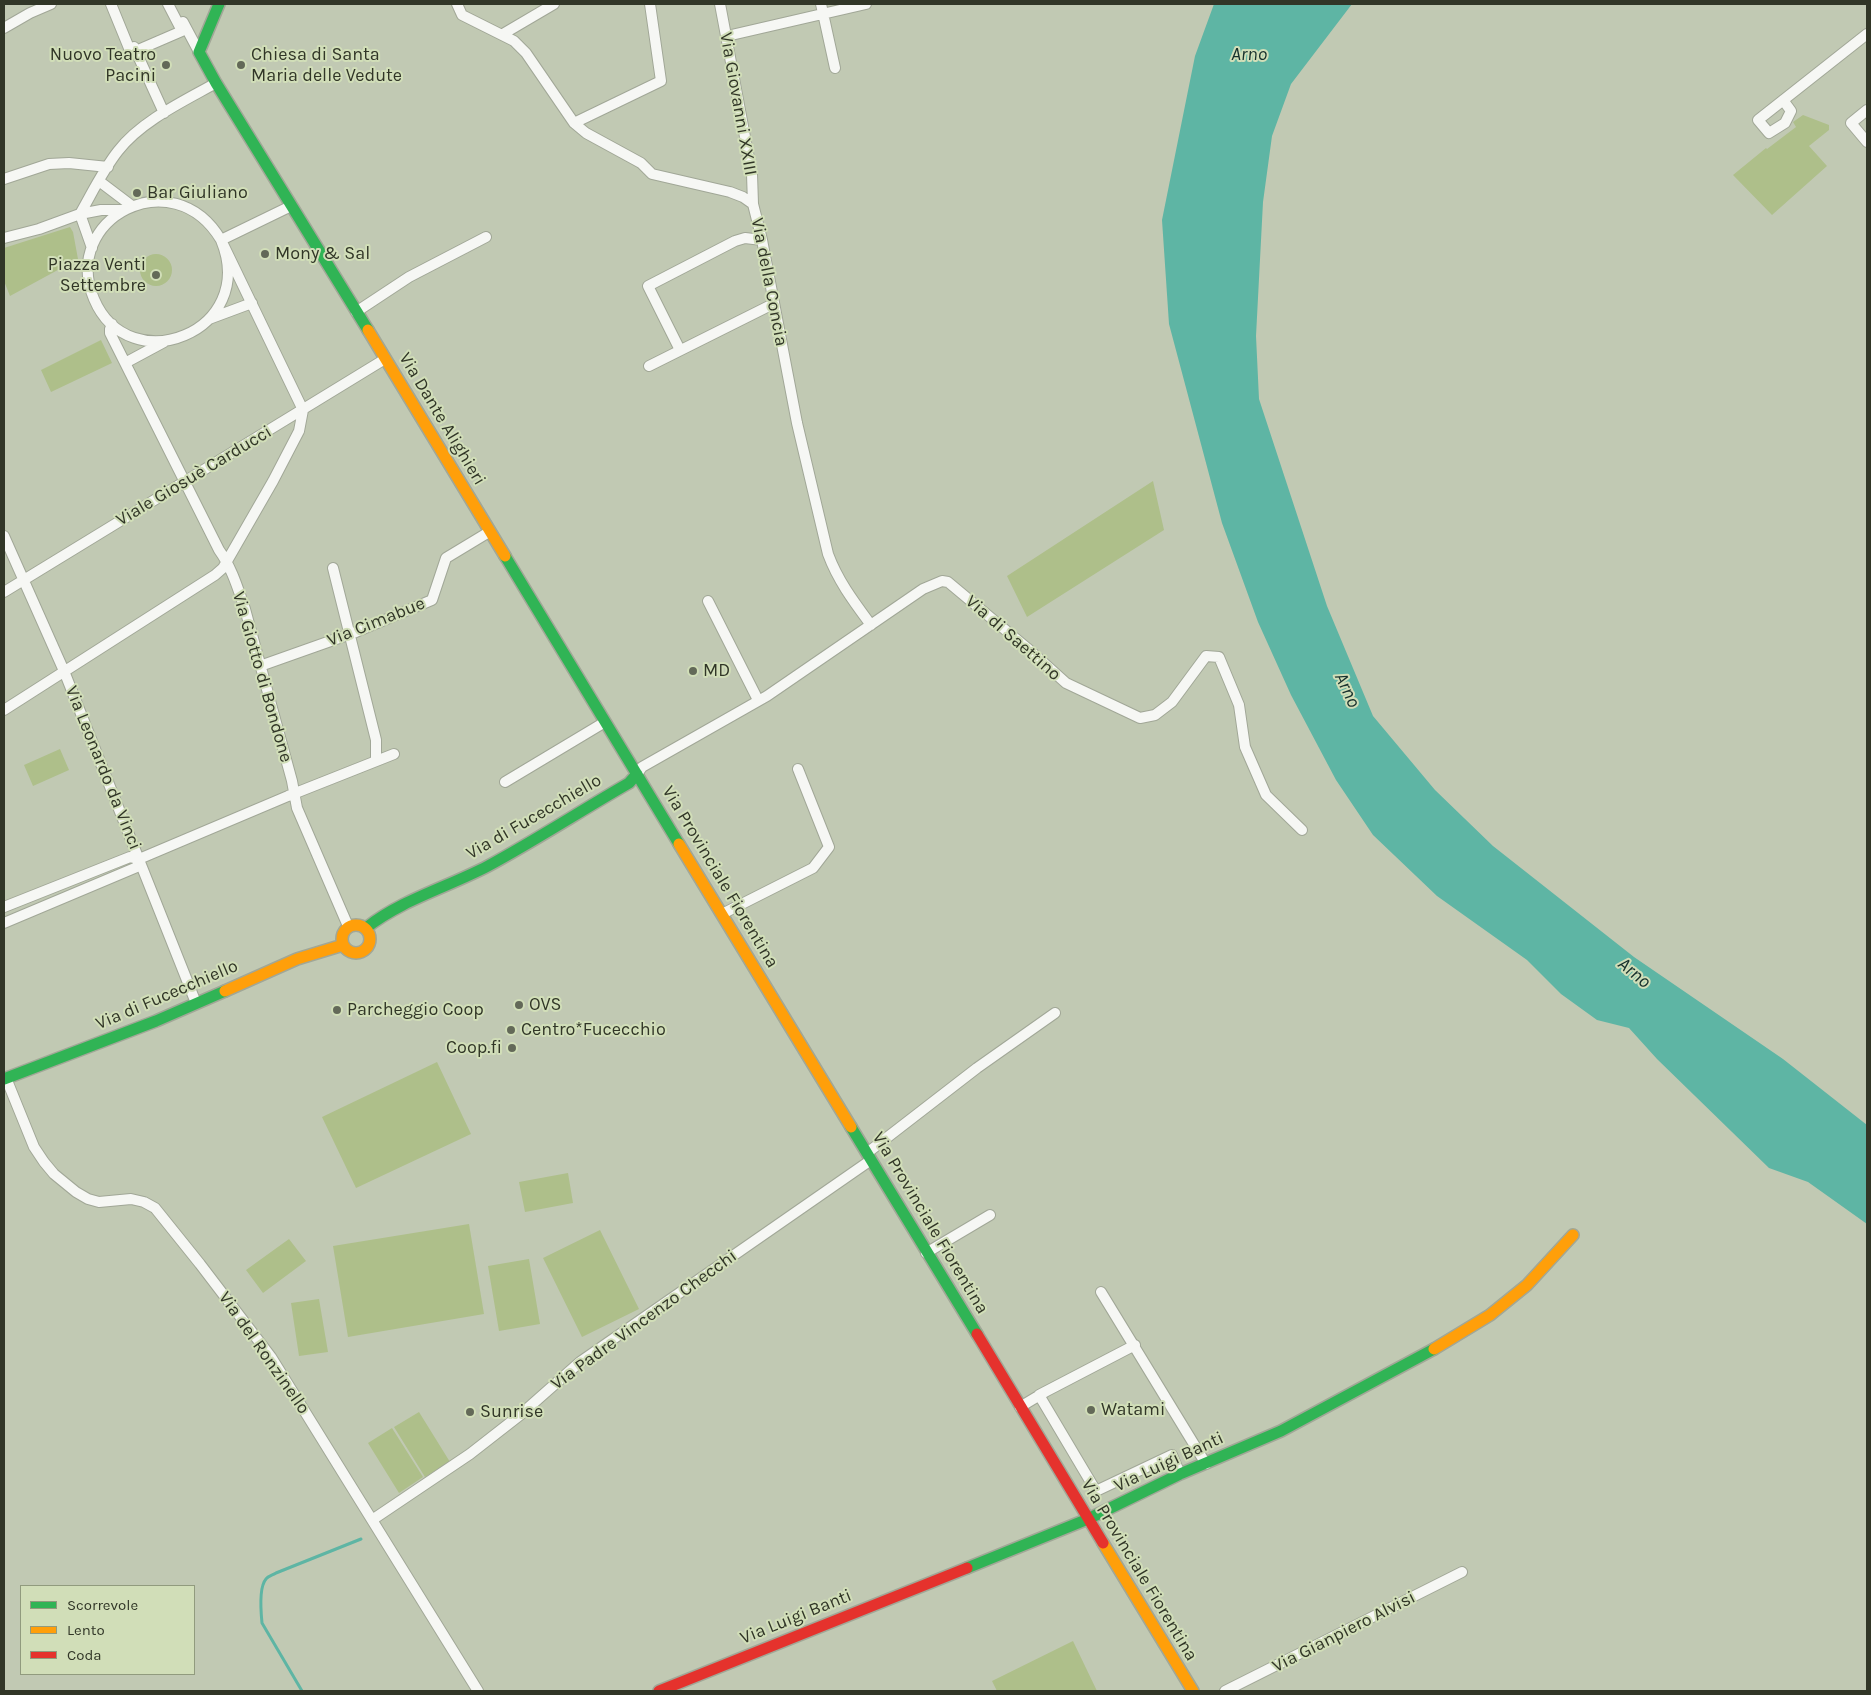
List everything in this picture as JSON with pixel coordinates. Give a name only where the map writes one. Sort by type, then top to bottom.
[{"type":"street","points":[[4,28],[30,13],[51,4]]},
{"type":"street","points":[[111,4],[131,53],[182,31],[168,4]]},
{"type":"street","points":[[117,4],[164,112]]},
{"type":"street","points":[[174,4],[199,52]]},
{"type":"street","points":[[199,52],[219,4]]},
{"type":"street","name":"Via della Concia","points":[[457,4],[462,15],[514,41],[526,53],[574,123],[586,133],[641,163],[652,174],[730,192],[754,204],[797,423],[828,554],[835,574],[871,624]]},
{"type":"street","points":[[503,34],[554,4]]},
{"type":"street","points":[[574,123],[661,81],[650,4]]},
{"type":"street","name":"Via Giovanni XXIII","points":[[720,4],[752,174],[754,204]]},
{"type":"street","points":[[727,36],[822,9],[866,4]]},
{"type":"street","points":[[822,9],[835,68]]},
{"type":"street","points":[[1783,100],[1867,34]]},
{"type":"street","name":"Via Dante Alighieri","points":[[199,52],[216,83],[636,774]]},
{"type":"street","points":[[92,248],[80,214],[118,151],[132,136],[164,112],[216,83]]},
{"type":"street","points":[[1867,110],[1851,123],[1867,142]]},
{"type":"street","points":[[4,179],[49,164],[69,163],[108,167]]},
{"type":"street","points":[[99,181],[128,208]]},
{"type":"street","points":[[4,238],[58,223],[80,214],[128,208],[142,203],[161,201],[182,205],[201,215],[212,226],[221,240],[303,410],[298,430],[272,481],[223,568],[215,576],[4,710]]},
{"type":"street","points":[[221,240],[291,206]]},
{"type":"street","points":[[128,208],[104,226],[92,248],[88,268],[91,289],[99,308],[112,324],[140,338],[167,340]]},
{"type":"street","points":[[356,312],[409,278],[486,237]]},
{"type":"street","points":[[680,350],[648,286],[736,241],[745,238],[762,240]]},
{"type":"street","points":[[209,319],[221,300],[227,283],[226,256],[221,240]]},
{"type":"street","points":[[112,324],[110,333],[125,363],[167,340],[191,333],[209,319],[252,303]]},
{"type":"street","points":[[649,366],[773,304]]},
{"type":"street","name":"Viale Giosuè Carducci","points":[[4,592],[385,359]]},
{"type":"street","name":"Via Giotto di Bondone","points":[[125,363],[219,550],[227,561],[245,609],[297,808],[348,926]]},
{"type":"street","name":"Via Cimabue","points":[[260,666],[350,634],[432,600],[446,558],[489,532]]},
{"type":"street","name":"Via Leonardo da Vinci","points":[[4,536],[64,671],[196,1003]]},
{"type":"street","points":[[333,568],[376,740],[376,761]]},
{"type":"street","name":"Via di Saettino","points":[[636,774],[642,767],[794,678],[928,586],[942,580],[948,582],[1066,683],[1140,718],[1155,715],[1172,702],[1206,656],[1219,657],[1240,705],[1245,747],[1266,795],[1302,830]]},
{"type":"street","points":[[708,601],[758,700]]},
{"type":"street","points":[[505,782],[605,722]]},
{"type":"street","points":[[4,907],[130,857],[139,859],[394,754]]},
{"type":"street","points":[[722,914],[813,868],[829,847],[798,768]]},
{"type":"street","name":"Via Provinciale Fiorentina","points":[[636,774],[869,1156],[1189,1690]]},
{"type":"street","name":"Via di Fucecchiello","points":[[366,928],[376,920],[403,906],[487,866],[629,783],[636,774]]},
{"type":"street","points":[[4,923],[137,867],[139,859]]},
{"type":"street","points":[[358,924],[366,928],[371,942],[366,950],[353,953],[343,944],[343,932],[348,926],[358,924]]},
{"type":"street","name":"Via di Fucecchiello","points":[[5,1079],[196,1003],[297,959],[343,944]]},
{"type":"street","name":"Via Padre Vincenzo Checchi","points":[[372,1520],[470,1454],[520,1415],[580,1362],[869,1156],[977,1068],[1055,1013]]},
{"type":"street","name":"Via del Ronzinello","points":[[5,1079],[34,1147],[44,1162],[64,1183],[88,1199],[99,1202],[131,1199],[154,1208],[200,1264],[271,1358],[478,1691]]},
{"type":"street","points":[[926,1253],[990,1215]]},
{"type":"street","name":"Via Luigi Banti","points":[[659,1691],[1088,1519],[1180,1474],[1290,1426],[1413,1361],[1490,1315],[1526,1285],[1573,1235]]},
{"type":"street","points":[[1101,1292],[1206,1464]]},
{"type":"street","points":[[1020,1407],[1039,1395],[1135,1345]]},
{"type":"street","points":[[1039,1395],[1096,1491],[1172,1455],[1180,1474]]},
{"type":"street","name":"Via Gianpiero Alvisi","points":[[1225,1691],[1462,1572]]},
{"type":"green space","points":[[1803,115],[1829,125],[1829,130],[1809,146],[1827,166],[1772,215],[1733,175],[1796,127],[1793,122]]},
{"type":"green space","points":[[70,227],[73,232],[78,259],[10,296],[4,281],[4,248]]},
{"type":"green space","points":[[156,254],[162,255],[167,259],[171,264],[171,276],[167,281],[162,285],[156,286],[150,285],[145,281],[141,276],[140,270],[141,264],[145,259],[150,255]]},
{"type":"green space","points":[[101,340],[112,363],[51,392],[41,370]]},
{"type":"green space","points":[[1153,481],[1164,530],[1027,617],[1007,576]]},
{"type":"green space","points":[[60,749],[69,770],[33,786],[24,765]]},
{"type":"green space","points":[[437,1062],[471,1134],[356,1188],[322,1117]]},
{"type":"green space","points":[[568,1173],[573,1203],[525,1212],[519,1182]]},
{"type":"green space","points":[[469,1224],[484,1314],[348,1337],[333,1246]]},
{"type":"green space","points":[[600,1230],[639,1309],[582,1337],[543,1258]]},
{"type":"green space","points":[[289,1239],[306,1261],[263,1293],[246,1270]]},
{"type":"green space","points":[[529,1259],[540,1324],[499,1331],[488,1266]]},
{"type":"green space","points":[[319,1299],[328,1352],[299,1356],[291,1303]]},
{"type":"green space","points":[[419,1412],[450,1462],[425,1477],[394,1427]]},
{"type":"green space","points":[[392,1428],[423,1477],[399,1493],[368,1443]]},
{"type":"green space","points":[[1073,1641],[1097,1691],[997,1691],[992,1681]]},
{"type":"water","name":"Arno","points":[[1214,4],[1352,4],[1291,84],[1272,136],[1263,202],[1256,336],[1259,399],[1327,606],[1373,716],[1435,790],[1493,846],[1634,957],[1783,1059],[1867,1125],[1867,1224],[1808,1182],[1769,1168],[1657,1059],[1629,1028],[1597,1020],[1561,994],[1527,960],[1437,896],[1373,835],[1336,780],[1291,695],[1258,622],[1222,523],[1169,324],[1162,220],[1195,56]]},
{"type":"waterway","points":[[302,1691],[262,1623],[262,1588],[266,1579],[276,1573],[361,1539]]},
{"type":"traffic: fast","points":[[219,4],[199,52],[216,83],[368,330]]},
{"type":"traffic: fast","points":[[505,556],[679,844]]},
{"type":"traffic: fast","points":[[366,928],[394,909],[473,874],[506,856],[629,783],[637,774]]},
{"type":"traffic: fast","points":[[4,1079],[156,1021],[225,991]]},
{"type":"traffic: fast","points":[[851,1127],[977,1334]]},
{"type":"traffic: fast","points":[[967,1568],[1088,1519],[1180,1474],[1281,1431],[1434,1349]]},
{"type":"traffic: slow","points":[[368,330],[505,556]]},
{"type":"traffic: slow","points":[[679,844],[851,1127]]},
{"type":"traffic: slow","points":[[356,925],[366,929],[370,939],[366,949],[356,953],[346,949],[342,939],[346,929],[356,925]]},
{"type":"traffic: slow","points":[[225,991],[297,959],[343,945]]},
{"type":"traffic: slow","points":[[1434,1349],[1490,1315],[1527,1285],[1573,1235]]},
{"type":"traffic: slow","points":[[1103,1543],[1193,1691]]},
{"type":"traffic: jam","points":[[977,1334],[1103,1543]]},
{"type":"traffic: jam","points":[[659,1691],[967,1568]]},
{"type":"place","name":"Nuovo Teatro Pacini","points":[[166,65]]},
{"type":"place","name":"Chiesa di Santa Maria delle Vedute","points":[[241,65]]},
{"type":"place","name":"Bar Giuliano","points":[[137,193]]},
{"type":"place","name":"Mony & Sal","points":[[265,254]]},
{"type":"place","name":"Piazza Venti Settembre","points":[[156,275]]},
{"type":"place","name":"MD","points":[[693,671]]},
{"type":"place","name":"OVS","points":[[519,1005]]},
{"type":"place","name":"Parcheggio Coop","points":[[337,1010]]},
{"type":"place","name":"Centro*Fucecchio","points":[[511,1030]]},
{"type":"place","name":"Coop.fi","points":[[512,1048]]},
{"type":"place","name":"Watami","points":[[1091,1410]]},
{"type":"place","name":"Sunrise","points":[[470,1412]]}]
